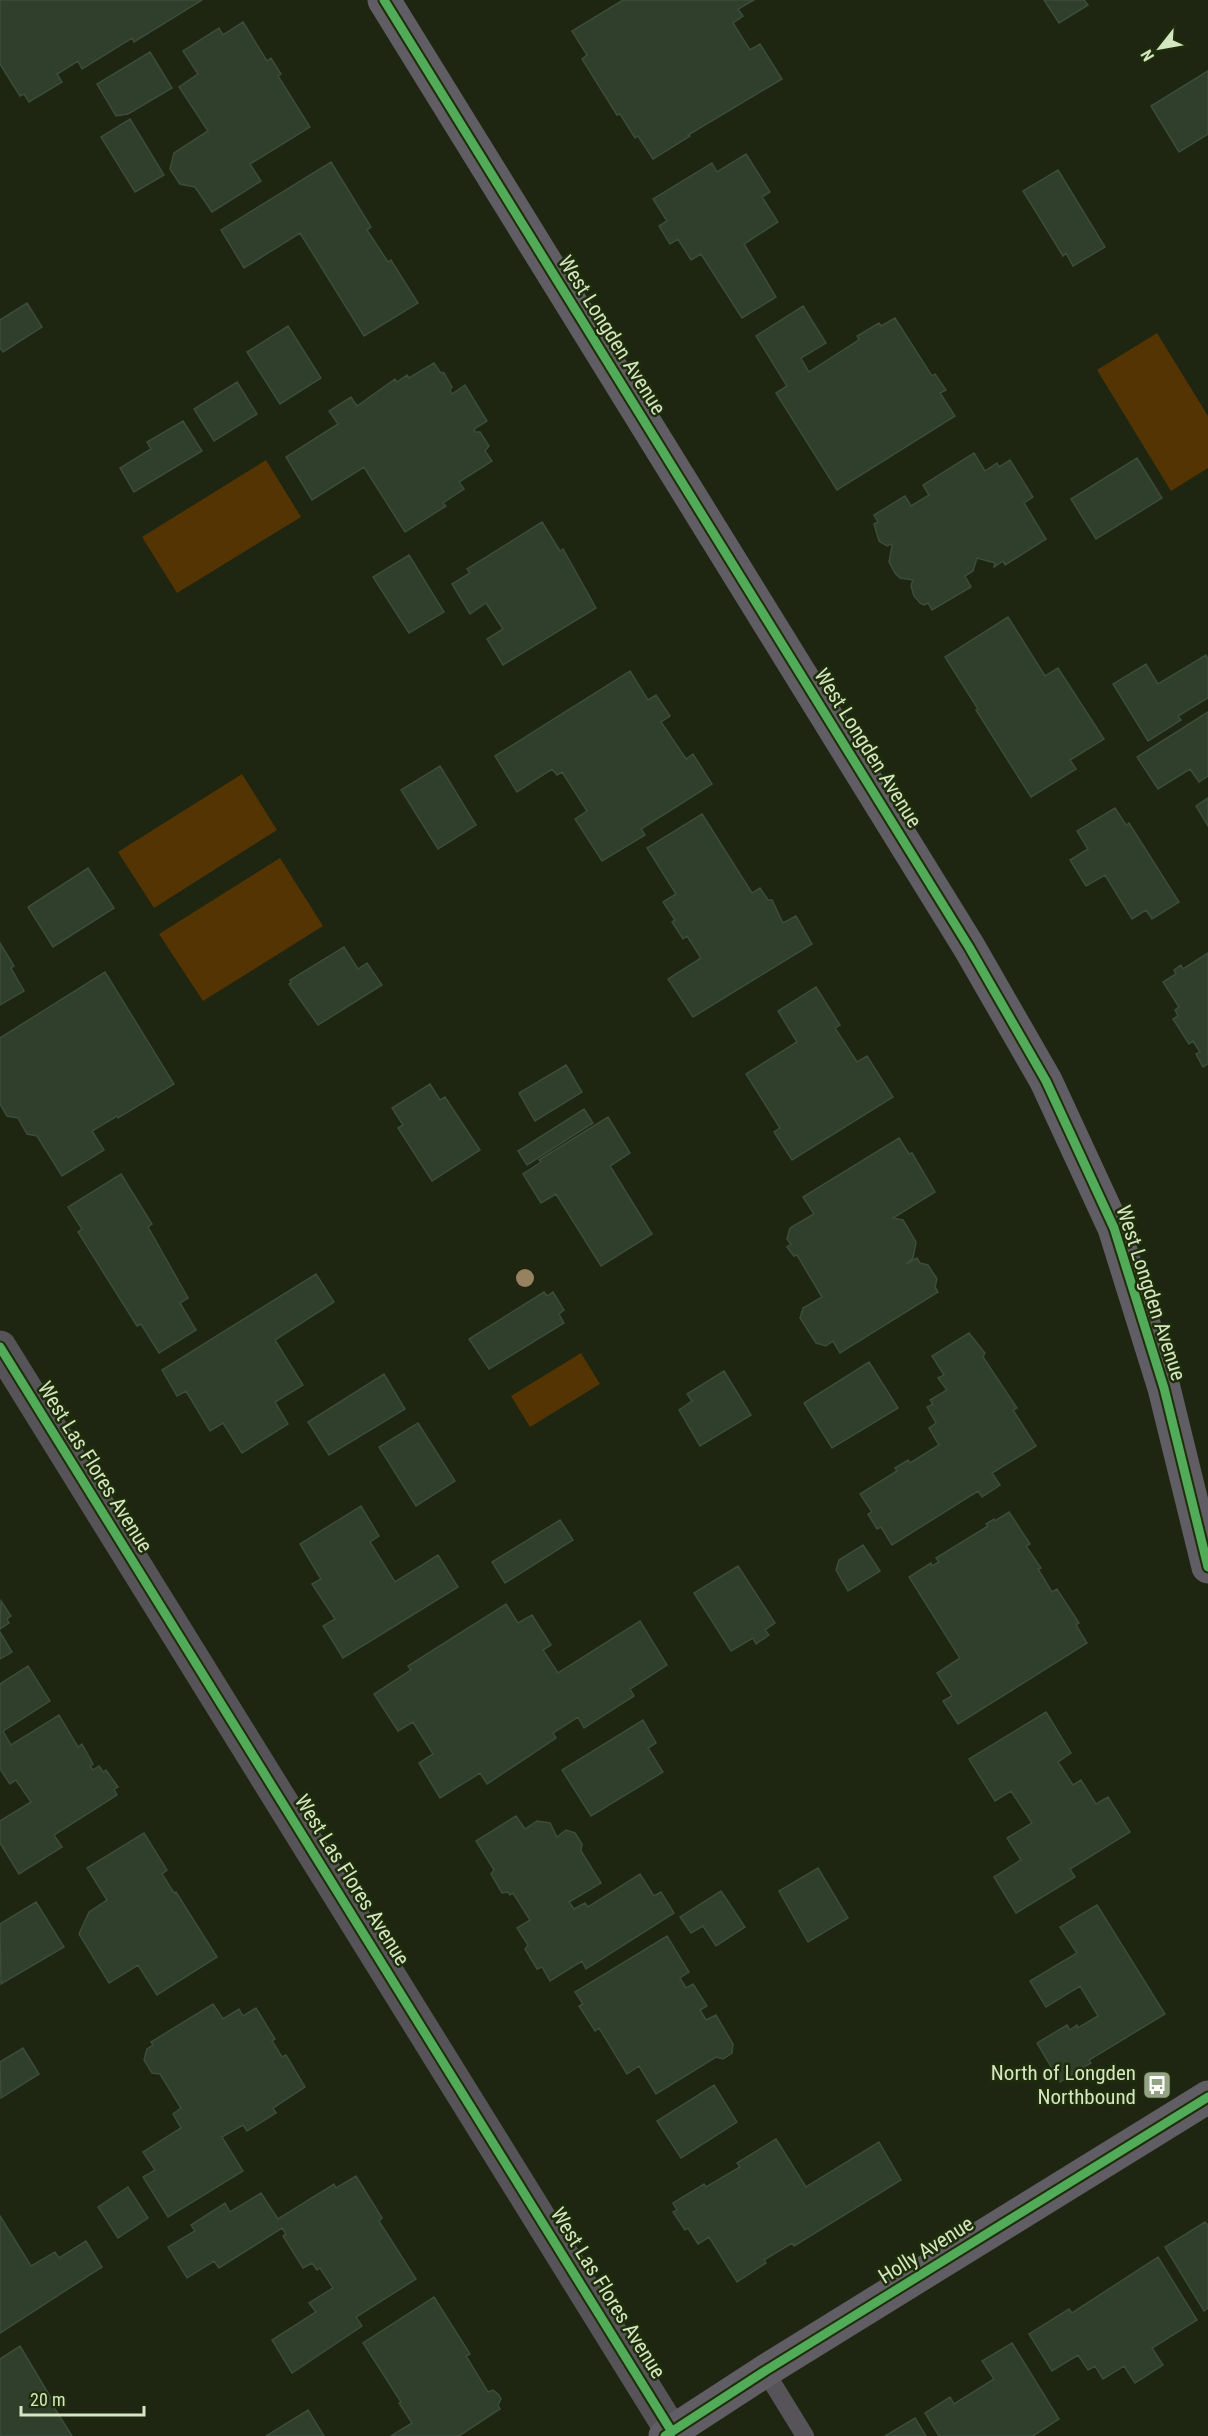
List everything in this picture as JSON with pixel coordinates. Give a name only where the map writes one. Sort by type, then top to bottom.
[{"type":"street","name":"West Longden Avenue","points":[[384,0],[969,947],[1046,1081],[1114,1228],[1164,1388],[1208,1568]]},
{"type":"street","name":"West Las Flores Avenue","points":[[0,1347],[634,2368],[668,2434]]},
{"type":"street","name":"Holly Avenue","points":[[668,2434],[765,2371],[1208,2097]]},
{"type":"lane","points":[[765,2371],[805,2436]]},
{"type":"shaded area","points":[[1157,333],[1208,416],[1208,468],[1171,491],[1097,370]]},
{"type":"shaded area","points":[[266,460],[301,517],[177,593],[142,537]]},
{"type":"shaded area","points":[[242,774],[277,830],[154,908],[118,852]]},
{"type":"shaded area","points":[[280,858],[323,926],[203,1001],[159,934]]},
{"type":"shaded area","points":[[581,1353],[600,1384],[530,1427],[511,1396]]},
{"type":"building","points":[[0,0],[202,0],[134,42],[132,38],[82,69],[78,61],[57,74],[62,82],[29,102],[24,94],[20,96],[0,64]]},
{"type":"building","points":[[623,0],[754,0],[738,9],[743,16],[733,23],[750,50],[760,44],[782,79],[688,135],[690,136],[653,159],[638,136],[635,138],[620,114],[617,115],[582,59],[587,55],[572,31]]},
{"type":"building","points":[[1044,0],[1084,0],[1088,5],[1059,23]]},
{"type":"building","points":[[243,22],[267,61],[271,58],[281,74],[278,76],[310,127],[250,164],[261,181],[212,212],[195,187],[180,184],[170,169],[174,153],[208,131],[179,87],[198,74],[183,51],[219,28],[223,35]]},
{"type":"building","points":[[150,52],[172,88],[128,114],[116,116],[97,84]]},
{"type":"building","points":[[1208,71],[1208,134],[1179,152],[1151,106]]},
{"type":"building","points":[[130,119],[164,175],[135,192],[101,137]]},
{"type":"building","points":[[746,154],[770,192],[762,197],[778,222],[744,244],[776,297],[742,318],[701,254],[691,260],[678,239],[670,244],[659,226],[667,221],[653,199],[712,163],[717,172]]},
{"type":"building","points":[[331,162],[371,227],[367,230],[388,262],[391,260],[418,303],[364,336],[300,233],[244,268],[221,230]]},
{"type":"building","points":[[1058,170],[1105,247],[1073,266],[1066,253],[1063,256],[1023,191]]},
{"type":"building","points":[[27,303],[42,327],[3,352],[0,348],[0,320]]},
{"type":"building","points":[[803,306],[826,343],[801,358],[809,372],[859,340],[857,336],[879,323],[881,326],[895,318],[932,376],[935,374],[946,390],[940,393],[955,416],[837,490],[776,393],[787,386],[756,336]]},
{"type":"building","points":[[288,326],[321,378],[280,404],[247,352]]},
{"type":"building","points":[[434,363],[440,372],[444,373],[452,387],[450,390],[452,394],[465,385],[487,421],[474,429],[475,432],[480,432],[489,446],[485,451],[492,461],[459,482],[464,489],[443,503],[446,506],[405,532],[364,467],[312,500],[286,457],[338,424],[329,411],[351,397],[357,406],[395,379],[397,382],[407,375],[409,378]]},
{"type":"building","points":[[237,382],[257,414],[214,441],[194,409]]},
{"type":"building","points":[[183,421],[202,451],[134,492],[120,468],[151,449],[147,442]]},
{"type":"building","points":[[974,453],[985,471],[997,463],[999,467],[1010,460],[1033,497],[1024,503],[1046,539],[1005,565],[1003,561],[994,567],[995,563],[977,558],[973,571],[965,576],[971,587],[932,610],[928,603],[924,605],[920,603],[914,596],[911,586],[913,580],[900,578],[895,573],[889,562],[892,546],[879,541],[874,524],[878,522],[874,515],[905,496],[911,506],[929,495],[923,485]]},
{"type":"building","points":[[1137,458],[1162,498],[1096,539],[1071,499]]},
{"type":"building","points":[[542,522],[560,551],[563,549],[596,608],[503,665],[487,639],[503,629],[486,603],[470,614],[452,584],[470,573],[467,569]]},
{"type":"building","points":[[409,555],[444,612],[409,633],[373,577]]},
{"type":"building","points":[[1008,617],[1045,676],[1058,668],[1104,739],[1070,760],[1076,769],[1031,797],[945,657]]},
{"type":"building","points":[[1206,655],[1208,659],[1208,698],[1178,716],[1181,720],[1148,741],[1113,684],[1146,664],[1158,684]]},
{"type":"building","points":[[630,671],[648,700],[656,695],[670,716],[661,722],[686,759],[693,754],[712,784],[641,829],[645,835],[602,861],[575,819],[587,811],[562,772],[557,775],[552,769],[517,792],[495,756]]},
{"type":"building","points":[[1208,712],[1208,776],[1199,782],[1190,769],[1158,789],[1137,757]]},
{"type":"building","points":[[440,766],[476,825],[438,849],[401,790]]},
{"type":"building","points":[[1208,798],[1208,826],[1196,806]]},
{"type":"building","points":[[1115,808],[1126,825],[1129,823],[1179,902],[1152,919],[1146,910],[1132,919],[1105,875],[1086,886],[1070,860],[1088,849],[1077,831]]},
{"type":"building","points":[[702,814],[752,893],[760,888],[768,900],[772,900],[783,923],[796,916],[812,944],[693,1017],[668,979],[701,958],[687,936],[683,939],[672,922],[675,920],[663,902],[676,894],[647,848]]},
{"type":"building","points":[[88,868],[114,908],[53,947],[28,907]]},
{"type":"building","points":[[0,943],[14,966],[11,968],[24,991],[0,1005]]},
{"type":"building","points":[[344,947],[358,969],[367,963],[382,985],[318,1025],[289,984],[290,980]]},
{"type":"building","points":[[1208,953],[1208,1064],[1203,1067],[1196,1054],[1200,1052],[1193,1041],[1189,1044],[1173,1019],[1178,1016],[1175,1010],[1179,1007],[1163,982],[1176,974],[1174,970],[1181,965],[1183,969]]},
{"type":"building","points":[[105,972],[174,1084],[92,1131],[104,1150],[62,1176],[37,1136],[27,1134],[18,1118],[7,1116],[0,1104],[0,1038]]},
{"type":"building","points":[[816,987],[840,1025],[835,1028],[857,1062],[867,1056],[893,1097],[792,1160],[774,1132],[780,1128],[746,1074],[797,1042],[778,1011]]},
{"type":"building","points":[[566,1065],[582,1092],[535,1121],[519,1093]]},
{"type":"building","points":[[430,1084],[440,1100],[445,1097],[480,1150],[432,1181],[398,1128],[403,1125],[392,1108]]},
{"type":"building","points":[[584,1109],[593,1123],[527,1165],[518,1151]]},
{"type":"building","points":[[608,1117],[630,1153],[610,1166],[652,1234],[601,1266],[556,1194],[541,1203],[523,1174],[541,1162],[539,1160]]},
{"type":"building","points":[[899,1138],[909,1154],[912,1153],[935,1192],[893,1218],[903,1220],[916,1242],[913,1258],[906,1264],[917,1258],[920,1263],[928,1265],[937,1279],[935,1287],[938,1292],[840,1353],[833,1341],[826,1346],[816,1343],[800,1318],[803,1308],[822,1297],[797,1255],[794,1256],[787,1247],[791,1244],[787,1239],[790,1228],[814,1214],[803,1197]]},
{"type":"building","points":[[121,1174],[152,1224],[148,1227],[188,1298],[180,1303],[196,1330],[159,1353],[141,1324],[137,1326],[78,1232],[82,1229],[68,1207]]},
{"type":"building","points":[[316,1274],[334,1302],[275,1340],[303,1385],[275,1402],[288,1424],[242,1453],[223,1423],[210,1431],[186,1391],[177,1396],[162,1370]]},
{"type":"building","points":[[544,1292],[547,1296],[553,1292],[564,1310],[559,1314],[564,1323],[489,1369],[469,1339]]},
{"type":"building","points":[[969,1333],[985,1353],[983,1357],[1017,1408],[1013,1410],[1036,1446],[992,1473],[1000,1485],[982,1497],[978,1491],[892,1545],[881,1527],[877,1529],[868,1514],[872,1512],[860,1494],[897,1471],[895,1468],[908,1460],[910,1463],[939,1445],[929,1428],[936,1423],[927,1407],[933,1404],[930,1400],[947,1390],[938,1378],[944,1375],[932,1356]]},
{"type":"building","points":[[869,1362],[898,1408],[832,1448],[804,1403]]},
{"type":"building","points":[[724,1371],[751,1415],[700,1446],[679,1410],[692,1401],[687,1394]]},
{"type":"building","points":[[384,1374],[405,1409],[329,1455],[308,1422]]},
{"type":"building","points":[[418,1423],[455,1481],[416,1506],[379,1447]]},
{"type":"building","points":[[361,1506],[379,1536],[370,1542],[395,1582],[438,1555],[458,1587],[343,1658],[323,1626],[335,1619],[312,1584],[321,1579],[300,1544]]},
{"type":"building","points":[[1009,1512],[1030,1544],[1026,1546],[1041,1568],[1038,1569],[1052,1592],[1057,1589],[1079,1623],[1076,1625],[1087,1643],[958,1724],[943,1701],[952,1696],[937,1673],[960,1658],[909,1577],[931,1563],[932,1566],[939,1562],[936,1558],[988,1526],[986,1524]]},
{"type":"building","points":[[560,1520],[573,1540],[505,1583],[492,1562]]},
{"type":"building","points":[[863,1545],[880,1571],[848,1591],[836,1570],[839,1560]]},
{"type":"building","points":[[738,1566],[775,1623],[765,1630],[769,1635],[756,1644],[753,1638],[731,1651],[694,1593]]},
{"type":"building","points":[[1,1601],[11,1616],[7,1619],[9,1623],[0,1629]]},
{"type":"building","points":[[506,1604],[518,1623],[532,1615],[551,1645],[543,1650],[558,1673],[640,1621],[667,1665],[630,1689],[634,1696],[584,1728],[578,1717],[553,1733],[556,1738],[487,1784],[480,1773],[440,1798],[419,1763],[433,1754],[413,1722],[398,1731],[374,1694],[411,1670],[408,1666]]},
{"type":"building","points":[[0,1632],[12,1652],[0,1659]]},
{"type":"building","points":[[28,1666],[50,1701],[3,1731],[11,1745],[59,1715],[78,1747],[82,1744],[93,1764],[90,1766],[93,1770],[99,1766],[103,1772],[106,1770],[118,1787],[114,1789],[117,1795],[54,1835],[62,1847],[19,1874],[0,1843],[0,1821],[31,1802],[16,1780],[10,1784],[0,1769],[0,1684]]},
{"type":"building","points":[[1046,1712],[1071,1753],[1058,1762],[1073,1785],[1081,1780],[1096,1804],[1108,1797],[1130,1832],[1070,1869],[1075,1877],[1016,1913],[994,1877],[1021,1860],[1007,1838],[1032,1823],[1011,1791],[995,1801],[969,1759]]},
{"type":"building","points":[[643,1720],[656,1743],[648,1748],[663,1772],[591,1816],[562,1770]]},
{"type":"building","points":[[516,1816],[525,1829],[537,1821],[550,1823],[557,1837],[566,1830],[575,1833],[582,1844],[581,1851],[601,1883],[569,1902],[574,1909],[585,1903],[588,1907],[640,1874],[654,1896],[661,1892],[674,1913],[586,1969],[582,1961],[550,1981],[542,1967],[537,1969],[525,1949],[528,1945],[517,1928],[530,1920],[513,1893],[510,1895],[508,1892],[502,1893],[491,1874],[494,1870],[476,1841]]},
{"type":"building","points":[[144,1833],[167,1870],[162,1874],[217,1957],[157,1995],[138,1965],[109,1983],[79,1934],[89,1912],[107,1900],[87,1868]]},
{"type":"building","points":[[818,1868],[848,1918],[808,1942],[779,1891]]},
{"type":"building","points":[[721,1891],[745,1927],[716,1946],[703,1926],[691,1933],[680,1917]]},
{"type":"building","points":[[36,1902],[64,1947],[1,1984],[0,1924]]},
{"type":"building","points":[[1097,1905],[1165,2014],[1089,2060],[1091,2063],[1060,2082],[1037,2043],[1067,2025],[1070,2030],[1077,2025],[1078,2028],[1098,2016],[1080,1986],[1046,2007],[1030,1981],[1077,1953],[1060,1927]]},
{"type":"building","points":[[667,1936],[689,1972],[680,1978],[686,1988],[693,1984],[707,2006],[700,2010],[706,2020],[716,2015],[733,2044],[732,2053],[723,2059],[716,2057],[656,2094],[639,2066],[627,2074],[599,2028],[595,2031],[579,2006],[583,2004],[575,1992]]},
{"type":"building","points":[[213,2004],[223,2019],[239,2009],[243,2016],[256,2008],[275,2039],[272,2041],[282,2057],[286,2055],[305,2087],[273,2108],[276,2113],[247,2131],[243,2125],[222,2137],[243,2171],[168,2217],[143,2177],[155,2170],[143,2152],[181,2128],[173,2114],[181,2108],[160,2074],[152,2073],[144,2060],[147,2049],[153,2045],[151,2042]]},
{"type":"building","points":[[23,2048],[39,2074],[1,2098],[0,2062]]},
{"type":"building","points":[[714,2085],[737,2122],[681,2158],[657,2121]]},
{"type":"building","points":[[776,2139],[806,2187],[879,2142],[901,2180],[794,2246],[792,2243],[764,2260],[766,2263],[737,2282],[709,2237],[698,2244],[688,2228],[685,2230],[673,2212],[677,2210],[673,2203],[704,2184],[706,2187],[740,2167],[737,2163]]},
{"type":"building","points":[[356,2176],[382,2218],[379,2221],[416,2279],[356,2317],[362,2326],[292,2373],[272,2340],[316,2312],[309,2303],[333,2288],[320,2268],[317,2270],[312,2263],[303,2268],[283,2236],[286,2234],[282,2228],[219,2268],[214,2261],[187,2278],[168,2247],[195,2231],[191,2225],[225,2203],[230,2212],[261,2193],[278,2219],[334,2184],[336,2188]]},
{"type":"building","points":[[128,2187],[148,2218],[118,2238],[98,2207]]},
{"type":"building","points":[[0,2216],[31,2266],[55,2252],[59,2258],[86,2241],[102,2267],[0,2333]]},
{"type":"building","points":[[1205,2222],[1208,2225],[1208,2308],[1204,2311],[1165,2247]]},
{"type":"building","points":[[1158,2257],[1197,2320],[1152,2348],[1163,2365],[1135,2383],[1124,2366],[1103,2379],[1095,2366],[1088,2370],[1078,2355],[1052,2371],[1029,2334],[1069,2309],[1072,2313]]},
{"type":"building","points":[[434,2297],[470,2354],[466,2356],[488,2392],[493,2390],[499,2395],[500,2409],[459,2436],[391,2436],[412,2423],[363,2343]]},
{"type":"building","points":[[1012,2343],[1059,2419],[1033,2436],[939,2436],[925,2413],[950,2397],[954,2404],[994,2379],[982,2361]]},
{"type":"building","points":[[20,2346],[72,2436],[0,2436],[0,2359]]},
{"type":"building","points":[[308,2410],[324,2436],[266,2436]]},
{"type":"building","points":[[915,2418],[926,2436],[885,2436]]},
{"type":"cycle path","points":[[384,0],[969,947],[1046,1081],[1114,1228],[1164,1388],[1208,1567]]},
{"type":"cycle path","points":[[0,1347],[672,2432]]},
{"type":"cycle path","points":[[665,2436],[765,2371],[1208,2097]]},
{"type":"place","name":"North of Longden Northbound","points":[[1157,2085]]}]
